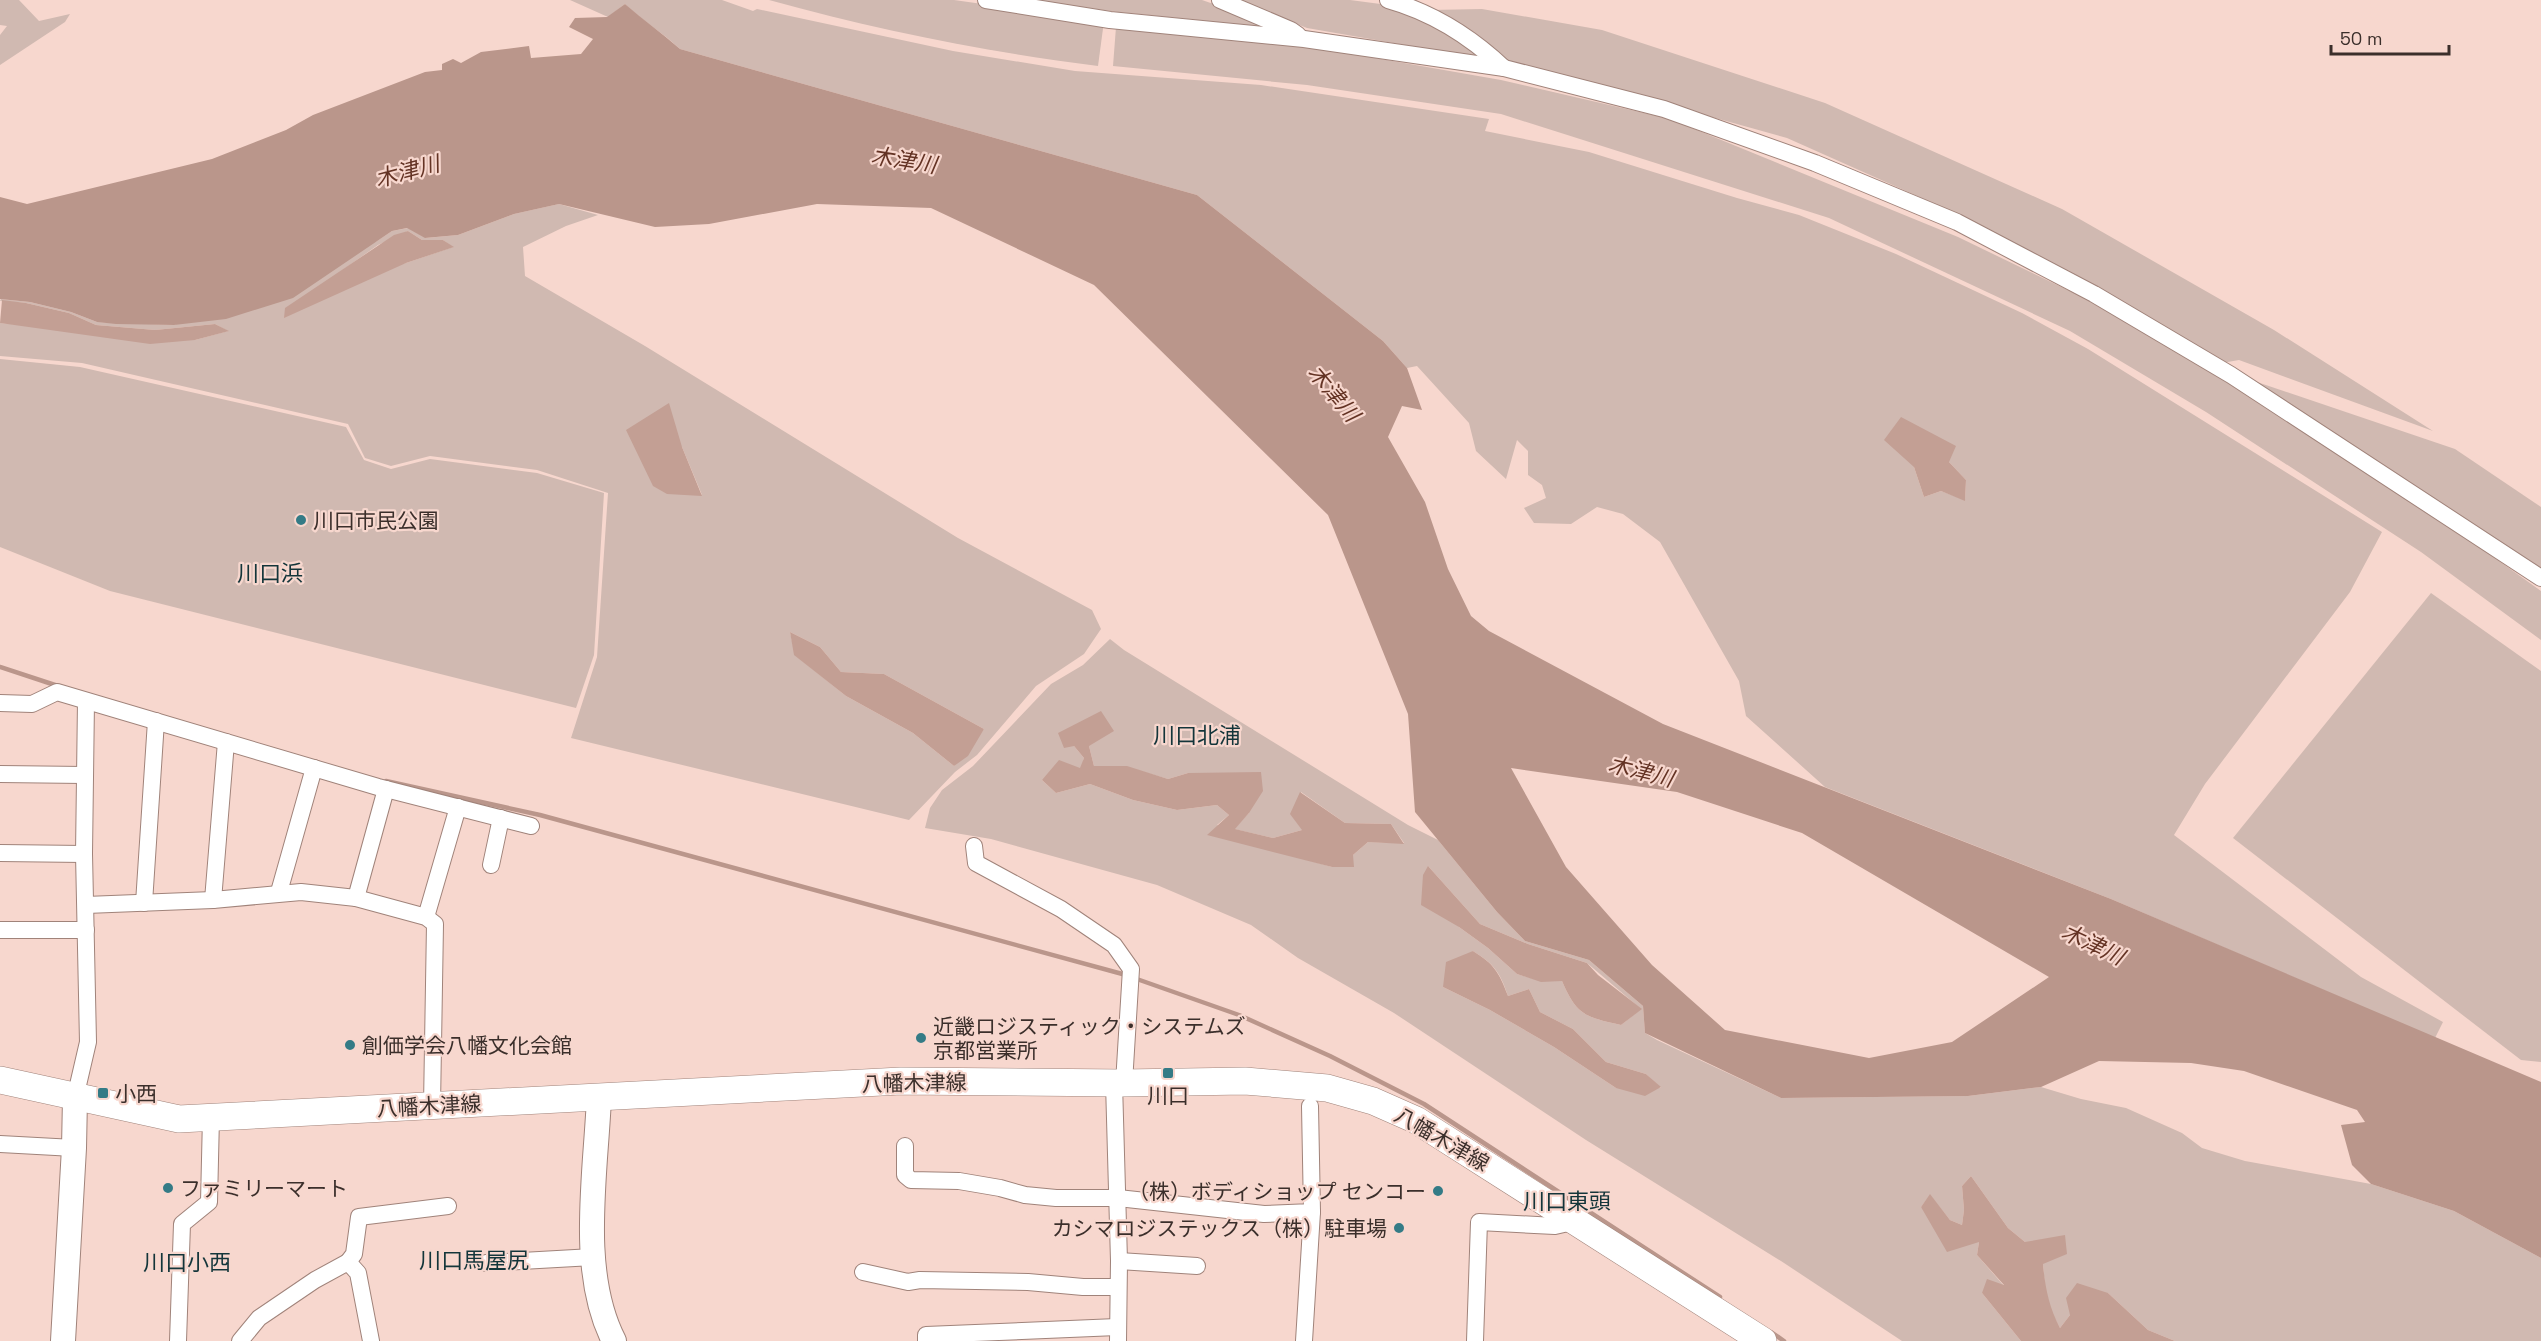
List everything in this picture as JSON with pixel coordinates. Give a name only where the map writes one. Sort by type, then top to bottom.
[{"type":"main road","name":"八幡木津線","points":[[0,1080],[180,1119],[901,1081],[1119,1083],[1245,1081],[1327,1088],[1373,1101],[1416,1120],[1763,1341]]},
{"type":"street","points":[[986,0],[1110,20],[1304,39],[1504,68],[1664,109],[1815,163],[1957,222],[2094,294],[2231,375],[2541,578]]},
{"type":"street","points":[[1220,0],[1291,30],[1304,39]]},
{"type":"street","points":[[1389,0],[1424,13],[1465,36],[1504,68]]},
{"type":"street","points":[[0,704],[32,704],[57,692],[386,789],[531,826]]},
{"type":"street","points":[[63,1341],[75,1098],[88,1042],[84,854],[86,701]]},
{"type":"street","points":[[144,903],[156,721]]},
{"type":"street","points":[[213,900],[226,742]]},
{"type":"street","points":[[279,892],[314,768]]},
{"type":"street","points":[[0,774],[84,775]]},
{"type":"street","points":[[356,898],[386,789]]},
{"type":"street","points":[[426,917],[458,807]]},
{"type":"street","points":[[491,865],[501,818]]},
{"type":"street","points":[[926,1341],[926,1335],[1118,1334],[1119,1083],[1131,969],[1114,945],[1061,909],[976,863],[974,846]]},
{"type":"street","points":[[0,853],[84,854]]},
{"type":"street","points":[[86,906],[213,900],[279,892],[301,892],[356,898],[426,917],[435,924],[432,1106]]},
{"type":"street","points":[[0,930],[86,930]]},
{"type":"street","points":[[599,1097],[594,1179],[593,1257],[595,1288],[607,1328],[614,1341]]},
{"type":"street","points":[[1304,1341],[1312,1212],[1310,1106]]},
{"type":"street","points":[[178,1341],[182,1224],[209,1202],[211,1117]]},
{"type":"street","points":[[0,1144],[74,1148]]},
{"type":"street","points":[[905,1146],[905,1175],[911,1180],[959,1181],[1000,1188],[1025,1196],[1118,1198],[1264,1214],[1312,1212]]},
{"type":"street","points":[[240,1341],[259,1318],[315,1280],[348,1262],[354,1254],[359,1217],[448,1206]]},
{"type":"street","points":[[1475,1341],[1479,1222],[1555,1226],[1577,1221]]},
{"type":"street","points":[[486,1263],[593,1257]]},
{"type":"street","points":[[1119,1261],[1197,1266]]},
{"type":"street","points":[[348,1262],[358,1273],[371,1341]]},
{"type":"street","points":[[863,1272],[908,1282],[920,1280],[1028,1282],[1083,1287],[1118,1287]]},
{"type":"shaded area","points":[[0,0],[19,0],[39,21],[70,14],[65,22],[0,65],[0,35],[7,26],[0,25]]},
{"type":"shaded area","points":[[570,0],[722,0],[753,11],[757,9],[953,51],[1075,71],[1261,85],[1489,119],[1485,131],[1589,152],[1799,215],[1896,254],[2022,313],[2088,349],[2382,532],[2350,592],[2205,784],[2174,835],[2361,977],[2443,1022],[2435,1038],[2111,899],[1825,787],[1746,716],[1739,681],[1660,542],[1623,514],[1597,507],[1571,524],[1534,523],[1524,508],[1546,498],[1542,485],[1528,475],[1528,451],[1517,440],[1506,479],[1476,451],[1469,423],[1417,366],[1407,368],[1383,341],[1197,195],[680,49],[625,4],[608,17]],"holes":[[[1949,462],[1966,480],[1965,500],[1941,491],[1924,497],[1914,467]]]},
{"type":"shaded area","points":[[769,0],[954,0],[1104,21],[1098,66],[932,39]]},
{"type":"shaded area","points":[[1032,0],[1202,0],[1286,29],[1118,12]]},
{"type":"shaded area","points":[[1236,0],[1350,0],[1388,5],[1461,39],[1485,59],[1307,28]]},
{"type":"shaded area","points":[[1482,9],[1602,30],[1825,103],[2062,209],[2274,330],[2433,431],[2239,360],[2222,363],[1962,216],[1787,138],[1507,60],[1475,33],[1430,10]]},
{"type":"shaded area","points":[[1116,27],[1307,46],[1501,80],[1670,119],[1958,237],[2082,297],[2222,378],[2439,518],[2541,591],[2541,640],[2421,552],[2206,412],[2070,331],[1829,218],[1501,114],[1307,85],[1113,66]]},
{"type":"shaded area","points":[[559,204],[598,215],[566,226],[523,247],[525,276],[645,346],[958,538],[1092,610],[1101,629],[1084,654],[1036,686],[977,755],[955,772],[909,820],[571,738],[597,657],[608,493],[537,470],[430,456],[391,466],[365,458],[348,424],[82,363],[0,356],[0,323],[195,340],[228,331],[215,324],[155,330],[96,325],[69,313],[26,303],[0,301],[1,299],[30,302],[71,312],[97,322],[174,325],[377,241],[392,231],[408,228],[426,238],[458,235],[514,214]],"holes":[[[408,231],[422,240],[443,240],[453,247],[406,263],[337,274],[378,245]],[[627,430],[682,447],[702,495]],[[790,632],[820,647],[841,672],[884,674],[984,729],[954,766],[913,733],[846,696],[795,655]]]},
{"type":"shaded area","points":[[408,231],[422,240],[443,240],[454,247],[406,263],[284,318],[285,308],[394,235]]},
{"type":"shaded area","points":[[2,300],[69,313],[96,325],[155,330],[215,324],[229,331],[195,340],[150,344],[0,323]]},
{"type":"shaded area","name":"川口市民公園","points":[[0,359],[80,367],[346,427],[364,460],[391,469],[430,459],[537,473],[604,493],[594,655],[576,708],[110,591],[0,547]]},
{"type":"shaded area","points":[[2254,381],[2455,449],[2541,507],[2541,568]]},
{"type":"shaded area","points":[[669,403],[682,447],[702,496],[667,494],[653,486],[626,430]]},
{"type":"shaded area","points":[[1901,417],[1956,446],[1949,462],[1966,480],[1965,501],[1941,491],[1924,497],[1914,467],[1884,440]]},
{"type":"shaded area","points":[[2431,593],[2541,671],[2541,1062],[2521,1060],[2233,838]]},
{"type":"shaded area","points":[[790,632],[820,647],[841,672],[884,674],[984,729],[968,756],[954,766],[913,733],[846,696],[794,655]]},
{"type":"shaded area","points":[[1110,639],[1124,650],[1408,825],[1438,840],[1497,912],[1525,941],[1589,960],[1643,1006],[1645,1033],[1781,1098],[1968,1096],[2041,1087],[2081,1099],[2126,1108],[2182,1133],[2202,1148],[2245,1161],[2371,1184],[2454,1211],[2541,1258],[2541,1341],[2175,1341],[2148,1330],[2108,1293],[2070,1315],[2060,1328],[2051,1311],[2045,1287],[2043,1264],[2025,1242],[2008,1228],[1971,1176],[1962,1186],[1964,1210],[1962,1225],[1950,1220],[1930,1195],[1921,1207],[1979,1242],[1977,1255],[2005,1287],[1982,1293],[2021,1341],[1902,1341],[1781,1261],[1586,1140],[1394,1013],[1298,958],[1251,925],[1157,885],[991,839],[925,828],[930,808],[942,790],[973,766],[1051,684],[1083,665]],"holes":[[[1074,746],[1089,746],[1094,766],[1127,767],[1168,779],[1188,773],[1249,813],[1234,829],[1273,838],[1302,830],[1301,792],[1345,823],[1391,824],[1404,843],[1368,842],[1353,855],[1332,867],[1283,853],[1217,825],[1229,815],[1217,805],[1177,810],[1133,800],[1090,784],[1056,793],[1042,780],[1081,769],[1084,758]],[[1428,866],[1480,924],[1528,944],[1587,963],[1641,1009],[1621,1025],[1591,1017],[1573,1002],[1562,981],[1541,981],[1517,974],[1488,948],[1459,927]],[[1473,951],[1495,969],[1508,996],[1529,989],[1540,1012],[1573,1029],[1606,1062],[1646,1074],[1661,1088],[1616,1088],[1554,1047],[1490,1010],[1443,987]]]},
{"type":"shaded area","points":[[1101,711],[1114,731],[1089,746],[1094,766],[1127,766],[1168,779],[1188,773],[1261,772],[1263,791],[1235,829],[1273,838],[1302,830],[1290,814],[1300,792],[1345,823],[1391,824],[1404,844],[1368,842],[1353,855],[1354,867],[1332,867],[1207,835],[1229,815],[1217,805],[1177,810],[1133,800],[1090,784],[1056,793],[1042,780],[1059,760],[1080,768],[1084,758],[1074,746],[1064,748],[1058,733]]},
{"type":"shaded area","points":[[1428,866],[1480,924],[1528,944],[1587,963],[1598,975],[1642,1009],[1621,1025],[1599,1020],[1578,1008],[1567,993],[1562,981],[1541,982],[1517,974],[1488,948],[1459,927],[1421,905],[1423,875]]},
{"type":"shaded area","points":[[1473,951],[1495,969],[1508,996],[1529,989],[1540,1012],[1573,1029],[1606,1062],[1646,1074],[1661,1087],[1645,1096],[1616,1088],[1554,1047],[1490,1010],[1443,987],[1446,962]]},
{"type":"shaded area","points":[[1971,1176],[2008,1228],[2025,1242],[2065,1235],[2067,1254],[2043,1264],[2048,1297],[2060,1328],[2070,1315],[2066,1298],[2077,1283],[2108,1293],[2148,1330],[2175,1341],[2021,1341],[1982,1293],[1987,1279],[2004,1285],[1977,1255],[1979,1242],[1947,1252],[1921,1207],[1930,1194],[1950,1220],[1962,1225],[1964,1210],[1962,1186]]},
{"type":"water","name":"木津川","points":[[625,4],[680,49],[1197,195],[1383,341],[1407,368],[1422,410],[1402,406],[1388,437],[1425,502],[1448,569],[1471,616],[1489,631],[1663,724],[2111,899],[2541,1082],[2541,1258],[2454,1211],[2371,1184],[2352,1165],[2341,1125],[2365,1122],[2357,1110],[2244,1071],[2191,1063],[2099,1061],[2041,1087],[1968,1096],[1781,1098],[1645,1033],[1643,1006],[1589,960],[1525,941],[1497,912],[1415,812],[1408,714],[1328,515],[1094,285],[931,208],[817,204],[709,224],[655,227],[559,204],[514,214],[458,235],[425,238],[407,228],[392,231],[293,298],[226,319],[174,325],[97,322],[71,312],[30,302],[0,299],[0,197],[27,204],[212,159],[286,130],[313,115],[425,72],[442,70],[442,64],[453,59],[461,63],[481,52],[529,46],[531,58],[581,54],[593,39],[569,27],[575,18],[607,17]],"holes":[[[1511,768],[1677,792],[1802,833],[2049,977],[1952,1042],[1869,1058],[1725,1030],[1652,965],[1566,867]]]},
{"type":"waterway","points":[[0,667],[58,686]]},
{"type":"waterway","points":[[386,781],[540,815],[1126,975]]},
{"type":"waterway","points":[[1134,978],[1239,1015],[1330,1056],[1424,1104],[1720,1297]]},
{"type":"waterway","points":[[1771,1332],[1784,1341]]},
{"type":"place","name":"川口市民公園","points":[[301,520]]},
{"type":"place","name":"近畿ロジスティック・システムズ 京都営業所","points":[[921,1038]]},
{"type":"place","name":"創価学会八幡文化会館","points":[[350,1045]]},
{"type":"place","name":"川口","points":[[1168,1073]]},
{"type":"place","name":"小西","points":[[103,1093]]},
{"type":"place","name":"ファミリーマート","points":[[168,1188]]},
{"type":"place","name":"（株）ボディショップ センコー","points":[[1438,1191]]},
{"type":"place","name":"カシマロジステックス（株）駐車場","points":[[1399,1228]]},
{"type":"district","name":"川口浜","points":[[270,573]]},
{"type":"district","name":"川口北浦","points":[[1197,735]]},
{"type":"district","name":"川口東頭","points":[[1567,1201]]},
{"type":"district","name":"川口馬屋尻","points":[[474,1260]]},
{"type":"district","name":"川口小西","points":[[187,1262]]}]
